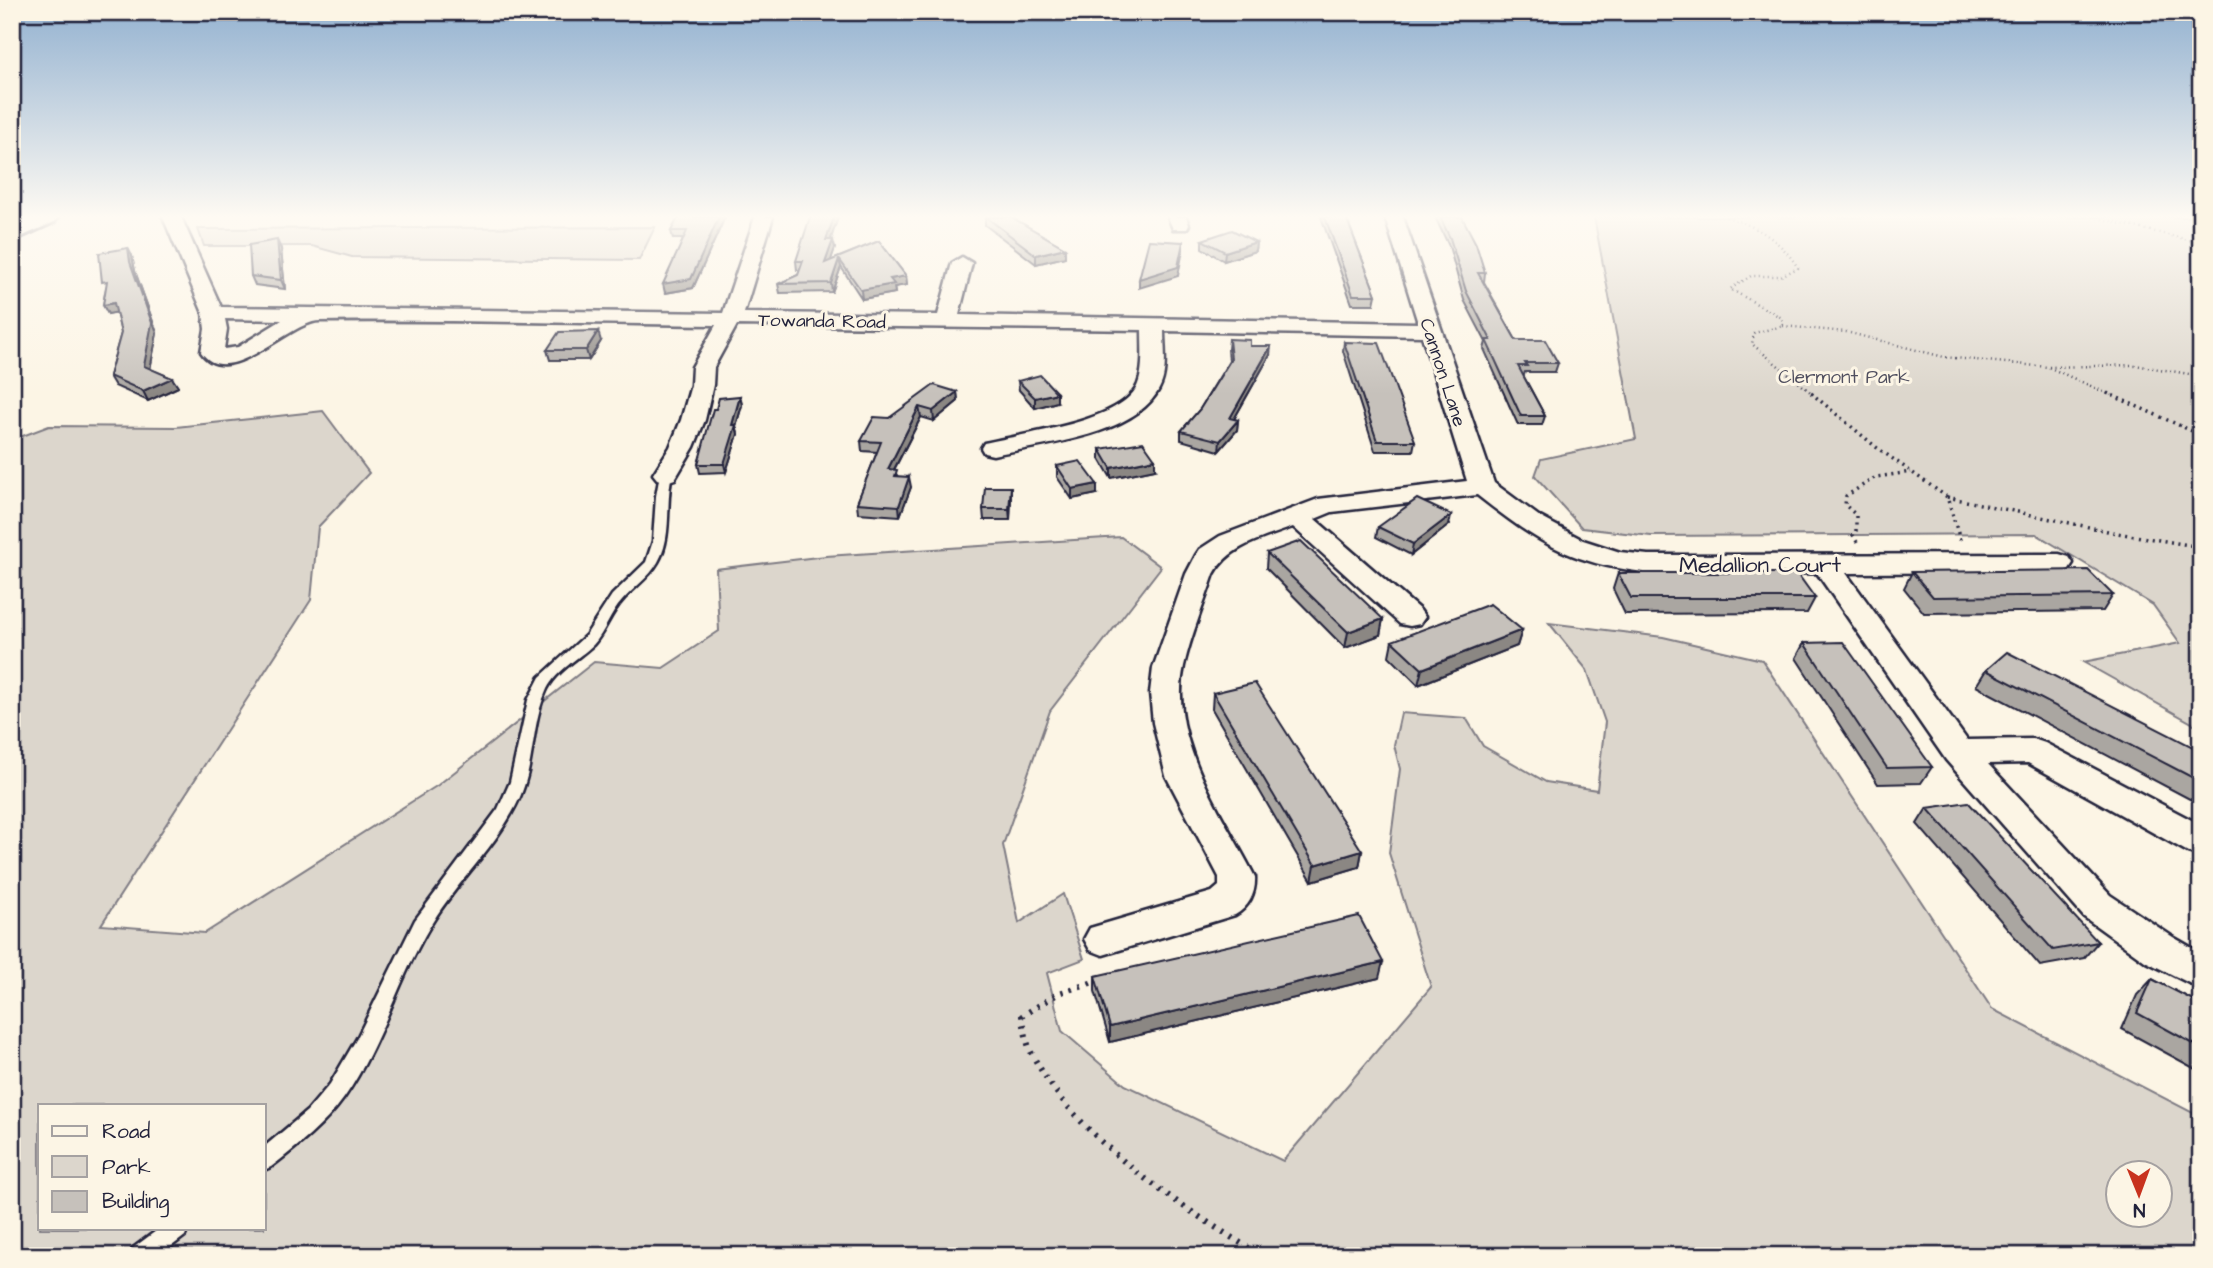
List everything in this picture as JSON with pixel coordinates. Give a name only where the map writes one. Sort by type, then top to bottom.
[{"type":"street","points":[[197,276],[213,313],[216,329],[212,352],[220,356],[246,353],[273,334],[311,314]]},
{"type":"street","points":[[666,474],[682,447],[693,419],[702,385],[703,366],[738,304],[746,276]]},
{"type":"street","points":[[947,321],[959,276]]},
{"type":"street","name":"Cannon Lane","points":[[1413,276],[1482,487]]},
{"type":"street","name":"Towanda Road","points":[[213,313],[947,321],[1430,330]]},
{"type":"street","points":[[993,448],[1096,424],[1133,405],[1144,394],[1151,377],[1153,324]]},
{"type":"street","points":[[1103,939],[1222,904],[1232,899],[1238,887],[1237,877],[1184,776],[1169,723],[1166,693],[1168,668],[1200,575],[1210,555],[1230,542],[1295,515],[1343,502],[1482,487]]},
{"type":"street","name":"Medallion Court","points":[[1482,487],[1550,536],[1589,554],[1612,559],[1651,564],[2059,563]]},
{"type":"street","points":[[1295,515],[1410,617]]},
{"type":"street","points":[[1825,564],[1958,752],[2098,906],[2160,949],[2201,972]]},
{"type":"street","points":[[1958,752],[2033,751],[2201,842]]},
{"type":"lane","points":[[266,1158],[299,1132],[335,1093],[359,1052],[421,925],[489,834],[513,795],[524,759],[533,706],[542,685],[598,630],[611,605],[642,577],[653,560],[659,544],[661,487],[666,474]]},
{"type":"lane","points":[[141,1256],[174,1230]]},
{"type":"path","points":[[1751,276],[1730,289],[1782,318],[1783,326]]},
{"type":"path","points":[[2201,376],[2135,365],[2048,367],[1944,357],[1846,332],[1783,326],[1755,333],[1752,344],[1876,447],[1947,497],[2118,533],[2201,547]]},
{"type":"path","points":[[2048,367],[2201,435]]},
{"type":"path","points":[[1872,563],[1853,535],[1856,531],[1856,515],[1845,505],[1846,496],[1876,477],[1911,472]]},
{"type":"path","points":[[1947,497],[1967,564]]},
{"type":"path","points":[[1104,978],[1064,990],[1036,1005],[1023,1016],[1022,1031],[1036,1063],[1063,1101],[1121,1158],[1217,1230],[1262,1256]]},
{"type":"green space","name":"Clermont Park","points":[[1605,276],[2201,276],[2201,728],[2083,662],[2180,643],[2153,605],[2036,534],[1651,536],[1582,528],[1535,476],[1541,459],[1636,439]]},
{"type":"green space","points":[[323,411],[369,473],[318,527],[311,600],[101,925],[205,933],[438,785],[594,662],[663,668],[719,631],[716,569],[826,556],[1121,537],[1161,567],[1050,711],[1003,845],[1019,923],[1063,894],[1084,959],[1047,973],[1062,1031],[1125,1085],[1283,1161],[1431,987],[1389,853],[1400,769],[1394,745],[1401,713],[1466,718],[1483,746],[1546,782],[1597,790],[1605,722],[1587,670],[1549,623],[1663,637],[1762,660],[1992,1009],[2201,1117],[2201,1256],[12,1256],[12,440],[49,426],[176,427]]},
{"type":"building","points":[[101,276],[135,276],[152,323],[144,366],[172,378],[143,391],[109,376],[121,333],[114,303],[103,305],[107,281],[102,282]]},
{"type":"building","points":[[252,276],[281,276],[281,280]]},
{"type":"building","points":[[667,276],[692,276],[691,279],[663,284]]},
{"type":"building","points":[[795,276],[833,276],[831,283],[778,284]]},
{"type":"building","points":[[851,276],[905,276],[890,279],[894,284],[861,290]]},
{"type":"building","points":[[1346,276],[1369,276],[1376,295],[1353,295]]},
{"type":"building","points":[[1462,276],[1480,276],[1516,340],[1545,340],[1558,363],[1525,363],[1527,366],[1518,366],[1545,416],[1521,416],[1486,340],[1491,340],[1466,291]]},
{"type":"building","points":[[598,331],[586,350],[547,350],[559,332]]},
{"type":"building","points":[[1229,339],[1250,340],[1250,346],[1271,346],[1230,418],[1238,420],[1220,441],[1181,431],[1200,409],[1231,359]]},
{"type":"building","points":[[1344,342],[1379,343],[1415,441],[1377,441]]},
{"type":"building","points":[[1040,375],[1057,393],[1035,398],[1018,381]]},
{"type":"building","points":[[934,385],[957,392],[933,411],[919,407],[888,469],[897,470],[895,476],[909,477],[899,506],[857,503],[881,442],[861,441],[874,417],[889,418]]},
{"type":"building","points":[[740,396],[732,425],[736,425],[724,464],[698,464],[713,409],[716,409],[719,398]]},
{"type":"building","points":[[1143,442],[1155,459],[1111,468],[1100,449]]},
{"type":"building","points":[[1080,461],[1097,484],[1072,489],[1057,466]]},
{"type":"building","points":[[985,487],[1011,487],[1009,509],[983,509]]},
{"type":"building","points":[[1417,499],[1451,515],[1413,544],[1378,527]]},
{"type":"building","points":[[1301,541],[1383,619],[1348,632],[1267,553]]},
{"type":"building","points":[[2088,570],[2113,595],[1933,597],[1912,572]]},
{"type":"building","points":[[1618,573],[1797,573],[1815,598],[1631,598]]},
{"type":"building","points":[[1490,604],[1522,630],[1422,669],[1392,641]]},
{"type":"building","points":[[1843,642],[1932,767],[1887,768],[1804,643]]},
{"type":"building","points":[[2007,652],[2201,751],[2201,782],[1986,670]]},
{"type":"building","points":[[1255,683],[1362,851],[1315,865],[1213,693]]},
{"type":"building","points":[[1968,802],[2098,942],[2053,950],[1927,808]]},
{"type":"building","points":[[1359,916],[1383,962],[1110,1027],[1095,976]]},
{"type":"building","points":[[2152,979],[2201,1004],[2201,1048],[2137,1013]]}]
